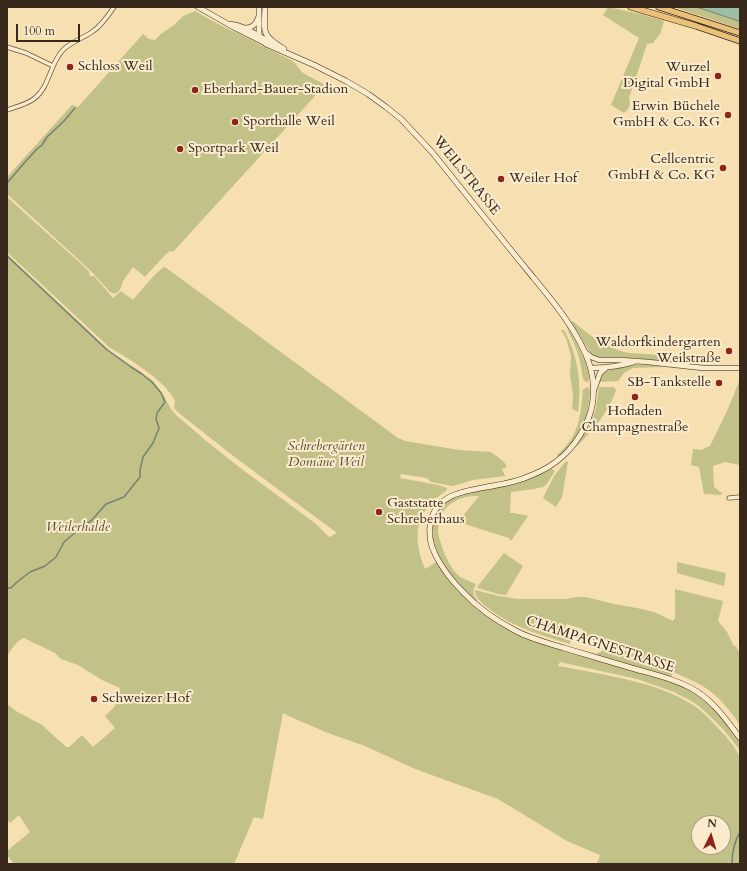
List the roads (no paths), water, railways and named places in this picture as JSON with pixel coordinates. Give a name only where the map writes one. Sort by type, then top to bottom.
[{"type":"highway","points":[[631,7],[696,26],[740,41]]},
{"type":"highway","points":[[659,7],[740,33]]},
{"type":"main road","points":[[260,7],[259,36],[266,44]]},
{"type":"main road","points":[[265,7],[264,29],[268,37],[278,45]]},
{"type":"main road","name":"WEILSTRASSE","points":[[266,44],[293,55],[346,81],[386,107],[408,126],[432,152],[573,330],[585,352],[591,368]]},
{"type":"main road","name":"WEILSTRASSE","points":[[278,45],[293,55]]},
{"type":"main road","name":"CHAMPAGNESTRASSE","points":[[591,368],[596,377],[592,408],[585,428],[572,447],[554,464],[538,473],[520,480],[460,492],[441,504],[434,513],[430,528],[430,539],[434,553],[443,568],[460,589],[478,607],[500,622],[534,639],[687,686],[698,692],[713,704],[740,738]]},
{"type":"street","points":[[7,110],[30,101],[37,96],[43,88],[62,51],[70,44],[95,30],[105,20],[114,7]]},
{"type":"street","name":"WEILSTRASSE","points":[[198,7],[266,44]]},
{"type":"street","points":[[244,28],[253,26],[259,16]]},
{"type":"street","name":"WEILSTRASSE","points":[[227,23],[244,28],[278,45]]},
{"type":"street","points":[[250,36],[259,36],[262,34],[264,29]]},
{"type":"street","points":[[7,47],[26,53],[53,66]]},
{"type":"street","points":[[585,352],[593,358],[606,360],[655,362],[703,368],[740,368]]},
{"type":"street","points":[[591,368],[606,360]]},
{"type":"street","points":[[591,368],[624,365],[636,361]]},
{"type":"street","points":[[596,377],[601,371],[608,367]]},
{"type":"street","points":[[729,498],[740,497]]},
{"type":"waterway","points":[[7,183],[42,145],[47,137],[75,108]]},
{"type":"waterway","points":[[7,256],[106,349],[152,382],[161,393],[165,402],[157,413],[156,419],[159,428],[153,443],[143,457],[140,477],[124,497],[106,504],[91,521],[64,542],[56,557],[45,566],[30,572],[11,588],[7,588]]},
{"type":"waterway","points":[[732,864],[732,855],[740,832]]},
{"type":"place","name":"Schloss Weil","points":[[70,67]]},
{"type":"place","name":"Wurzel Digital GmbH","points":[[718,76]]},
{"type":"place","name":"Eberhard-Bauer-Stadion","points":[[195,90]]},
{"type":"place","name":"Erwin Büchele GmbH & Co. KG","points":[[728,115]]},
{"type":"place","name":"Sporthalle Weil","points":[[235,122]]},
{"type":"place","name":"Sportpark Weil","points":[[180,149]]},
{"type":"place","name":"Cellcentric GmbH & Co. KG","points":[[723,168]]},
{"type":"place","name":"Weiler Hof","points":[[501,179]]},
{"type":"place","name":"Waldorfkindergarten Weilstraße","points":[[729,351]]},
{"type":"place","name":"SB-Tankstelle","points":[[719,383]]},
{"type":"place","name":"Hofladen Champagnestraße","points":[[635,397]]},
{"type":"place","name":"Gaststatte Schreberhaus","points":[[379,512]]},
{"type":"place","name":"Schweizer Hof","points":[[94,699]]},
{"type":"park label","name":"Schrebergärten Domäne Weil","points":[[326,456]]},
{"type":"park label","name":"Weilerhalde","points":[[78,528]]}]
